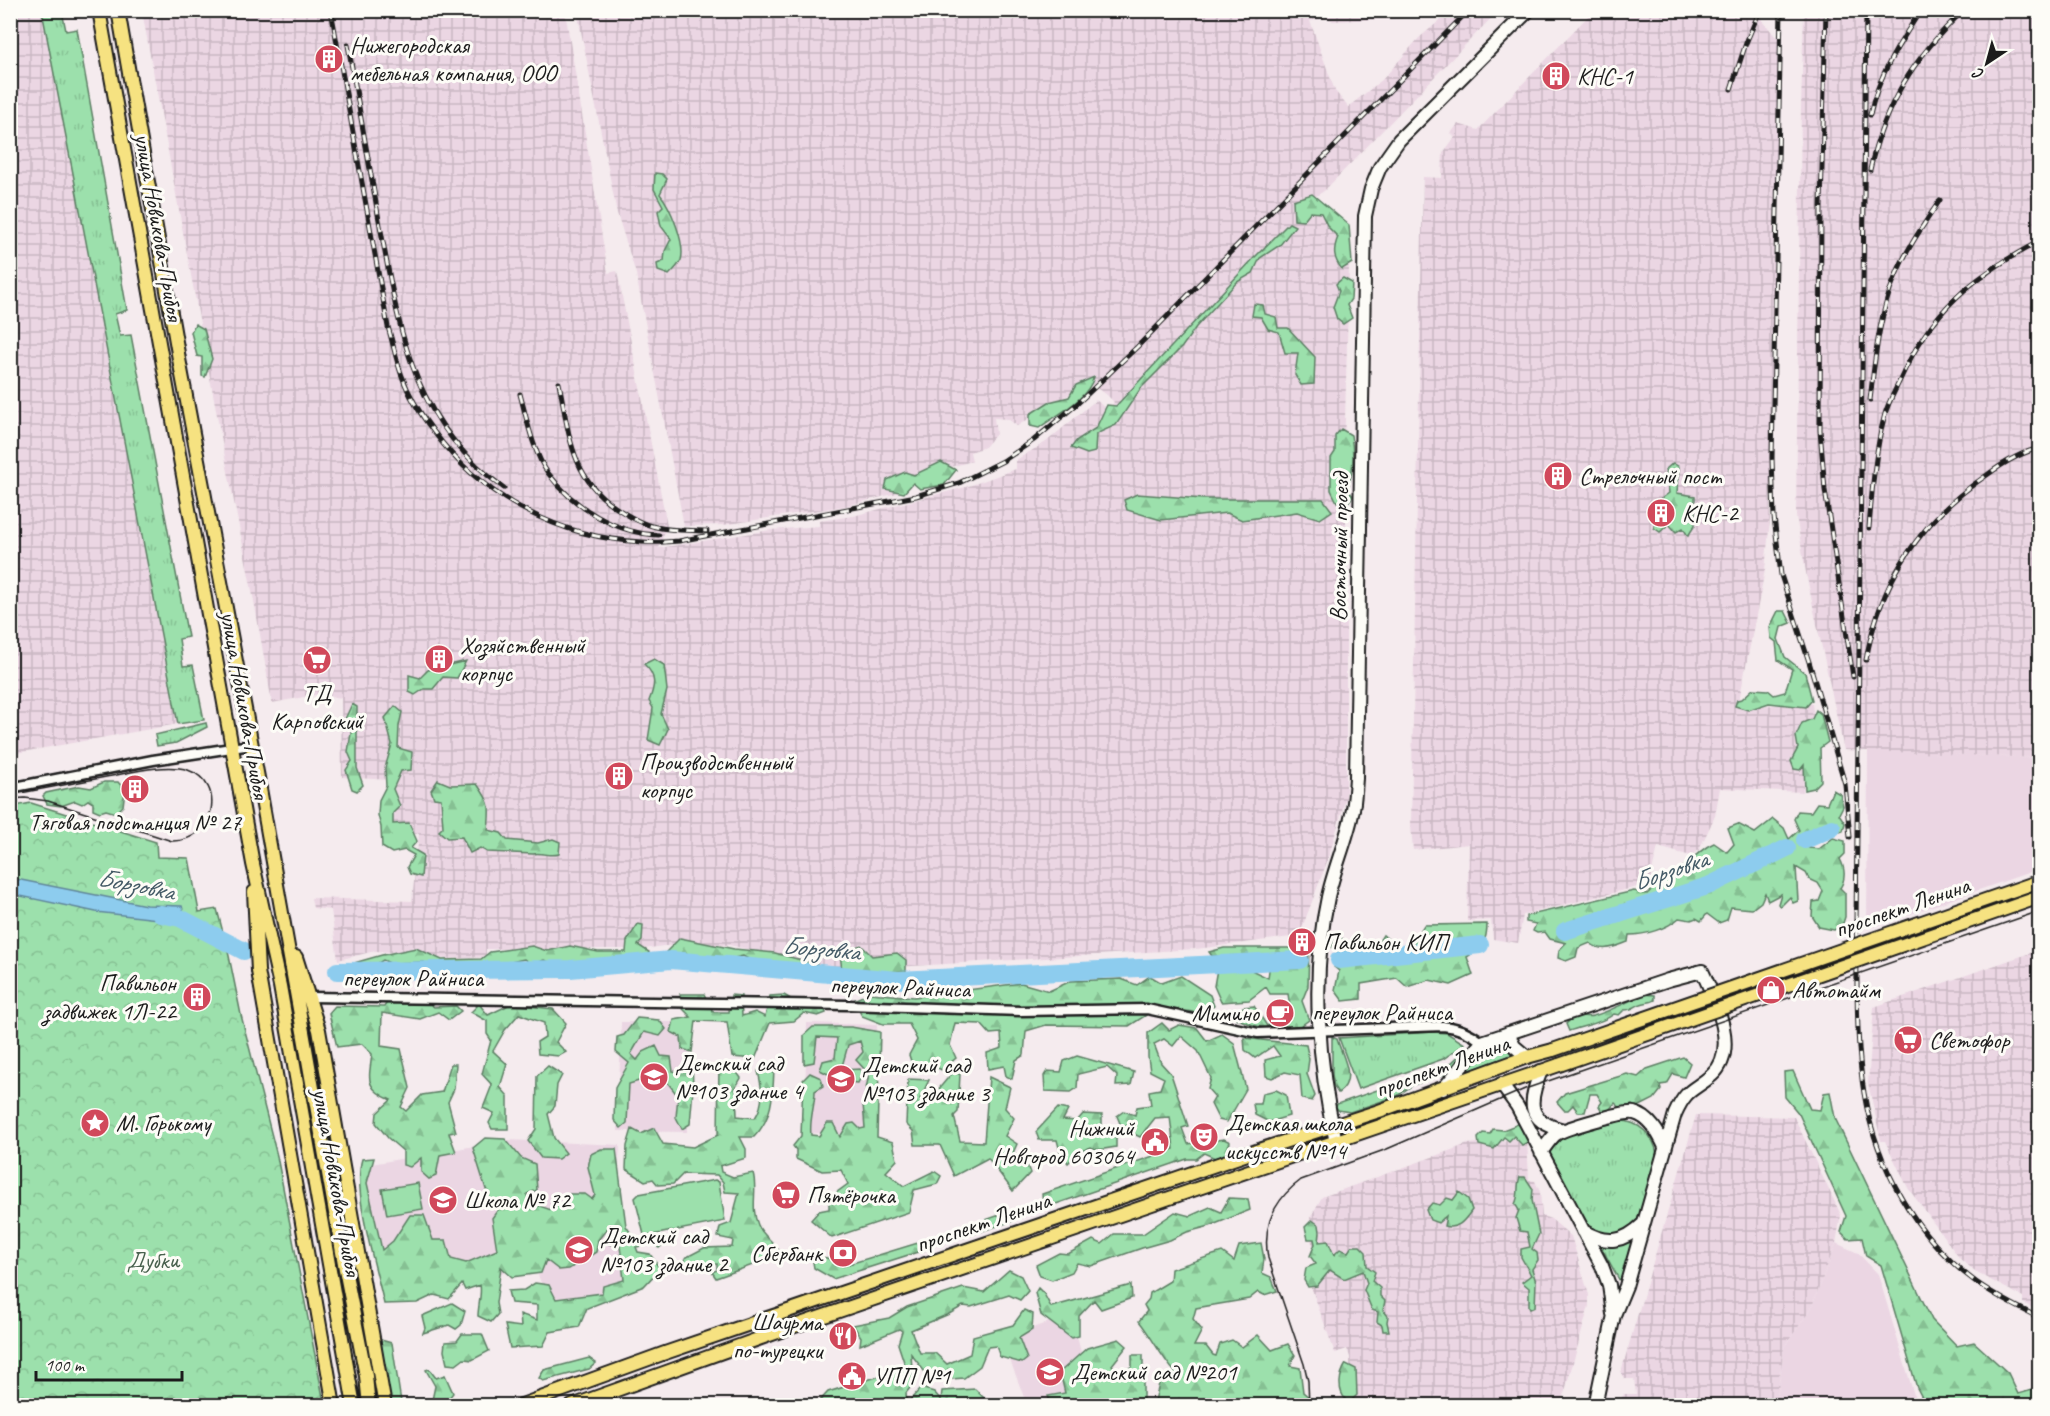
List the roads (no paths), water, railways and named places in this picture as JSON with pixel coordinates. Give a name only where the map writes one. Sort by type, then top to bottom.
[{"type":"main road","name":"улица Новикова-Прибоя","points":[[99,10],[253,864],[280,986],[354,1406]]},
{"type":"main road","name":"улица Новикова-Прибоя","points":[[118,10],[178,359],[282,912],[366,1376],[369,1406]]},
{"type":"main road","name":"Восточный проезд","points":[[1336,1142],[1327,1102],[1318,989],[1321,935],[1328,896],[1353,812],[1356,778],[1366,208],[1380,167],[1399,140],[1529,10]]},
{"type":"main road","points":[[253,864],[258,971],[334,1406]]},
{"type":"main road","name":"проспект Ленина","points":[[519,1406],[665,1353],[1443,1089],[1527,1057],[2040,882]]},
{"type":"main road","name":"проспект Ленина","points":[[572,1406],[823,1316],[1217,1180],[1336,1142],[2040,897]]},
{"type":"main road","points":[[282,912],[319,1030],[385,1406]]},
{"type":"main road","points":[[1443,1089],[1482,1042],[1668,980],[1702,971],[1725,1033],[1724,1058],[1713,1074],[1691,1088],[1681,1099],[1675,1114],[1626,1286],[1614,1315],[1595,1406]]},
{"type":"main road","points":[[1508,1033],[1514,1046],[1527,1057]]},
{"type":"main road","points":[[1541,1071],[1535,1085],[1532,1106],[1540,1121],[1550,1127],[1564,1130]]},
{"type":"main road","points":[[1501,1084],[1517,1106],[1602,1266],[1609,1285],[1614,1315]]},
{"type":"main road","points":[[1541,1152],[1553,1136],[1564,1130],[1624,1113],[1635,1113],[1648,1122],[1659,1132],[1665,1147]]},
{"type":"main road","points":[[1583,1231],[1602,1240],[1613,1241],[1631,1234],[1644,1223]]},
{"type":"street","points":[[10,788],[163,758],[250,745]]},
{"type":"street","name":"переулок Райниса","points":[[309,997],[837,1004],[1020,1011],[1147,1009],[1258,1033],[1452,1027],[1473,1034],[1482,1042]]},
{"type":"water","points":[[11,878],[146,905],[182,906],[184,922],[96,912],[11,894]]},
{"type":"waterway","name":"Борзовка","points":[[1805,840],[1832,828]]},
{"type":"waterway","name":"Борзовка","points":[[1565,931],[1708,886],[1787,848]]},
{"type":"waterway","name":"Борзовка","points":[[161,914],[180,918],[244,951]]},
{"type":"waterway","name":"Борзовка","points":[[1339,960],[1480,945]]},
{"type":"waterway","name":"Борзовка","points":[[337,971],[570,969],[671,960],[898,980],[1300,960]]},
{"type":"tram line","points":[[10,795],[136,771],[179,768],[201,777],[212,799],[211,811],[206,823],[198,832],[186,839],[172,841],[48,801],[10,799]]},
{"type":"tram line","points":[[1309,1406],[1308,1381],[1304,1364],[1268,1258],[1267,1246],[1272,1214],[1284,1196],[1301,1180],[1387,1149],[1525,1089],[2040,911]]},
{"type":"railway","points":[[331,10],[388,327],[402,376],[424,419],[453,456],[475,476],[499,495],[525,510],[553,523],[582,532],[611,539],[651,542],[679,541],[916,496],[959,483],[1003,461],[1034,440],[1077,404],[1137,347],[1469,10]]},
{"type":"railway","points":[[1731,89],[1760,10]]},
{"type":"railway","points":[[1781,10],[1772,458],[1774,517],[1781,575],[1845,784],[1850,837]]},
{"type":"railway","points":[[1826,10],[1821,207],[1820,430],[1825,490],[1853,677]]},
{"type":"railway","points":[[1866,10],[1856,924],[1861,1072],[1870,1120],[1878,1147],[1889,1173],[1917,1222],[1954,1264],[1976,1282],[2040,1318]]},
{"type":"railway","points":[[1870,115],[1884,73],[1921,10]]},
{"type":"railway","points":[[1870,170],[1884,124],[1904,82],[1916,63],[1946,27],[1964,10]]},
{"type":"railway","points":[[348,45],[394,297],[413,368],[428,401],[447,432],[472,461],[504,488]]},
{"type":"railway","points":[[1870,400],[1879,336],[1890,290],[1905,255],[1940,200]]},
{"type":"railway","points":[[1869,528],[1876,456],[1885,414],[1912,355],[1940,314],[1957,297],[1994,268],[2040,241]]},
{"type":"railway","points":[[559,383],[574,452],[580,467],[600,495],[625,514],[645,524],[668,529],[707,531]]},
{"type":"railway","points":[[520,394],[539,456],[558,485],[583,507],[612,524],[627,530],[659,535]]},
{"type":"railway","points":[[1866,660],[1881,604],[1893,579],[1923,532],[1963,493],[1987,475],[2012,459],[2040,448]]},
{"type":"place","name":"Нижегородская мебельная компания, ООО","points":[[329,59]]},
{"type":"place","name":"КНС-1","points":[[1556,76]]},
{"type":"place","name":"Стрелочный пост","points":[[1558,476]]},
{"type":"place","name":"КНС-2","points":[[1661,513]]},
{"type":"place","name":"Хозяйственный корпус","points":[[439,659]]},
{"type":"place","name":"ТД Карповский","points":[[317,660]]},
{"type":"place","name":"Производственный корпус","points":[[619,776]]},
{"type":"place","name":"Тяговая подстанция № 27","points":[[135,789]]},
{"type":"place","name":"Павильон КИП","points":[[1302,942]]},
{"type":"place","name":"Автотайм","points":[[1771,990]]},
{"type":"place","name":"Павильон задвижек 1Л-22","points":[[197,997]]},
{"type":"place","name":"Мимино","points":[[1280,1013]]},
{"type":"place","name":"Светофор","points":[[1908,1040]]},
{"type":"place","name":"Детский сад №103 здание 4","points":[[654,1077]]},
{"type":"place","name":"Детский сад №103 здание 3","points":[[841,1079]]},
{"type":"place","name":"М. Горькому","points":[[95,1123]]},
{"type":"place","name":"Детская школа искусств №14","points":[[1204,1137]]},
{"type":"place","name":"Нижний Новгород 603064","points":[[1155,1142]]},
{"type":"place","name":"Пятёрочка","points":[[786,1195]]},
{"type":"place","name":"Школа № 72","points":[[443,1200]]},
{"type":"place","name":"Детский сад №103 здание 2","points":[[579,1250]]},
{"type":"place","name":"Сбербанк","points":[[843,1253]]},
{"type":"place","name":"Шаурма по-турецки","points":[[843,1336]]},
{"type":"place","name":"Детский сад №201","points":[[1050,1372]]},
{"type":"place","name":"УПП №1","points":[[852,1376]]},
{"type":"park label","name":"Дубки","points":[[153,1260]]}]
